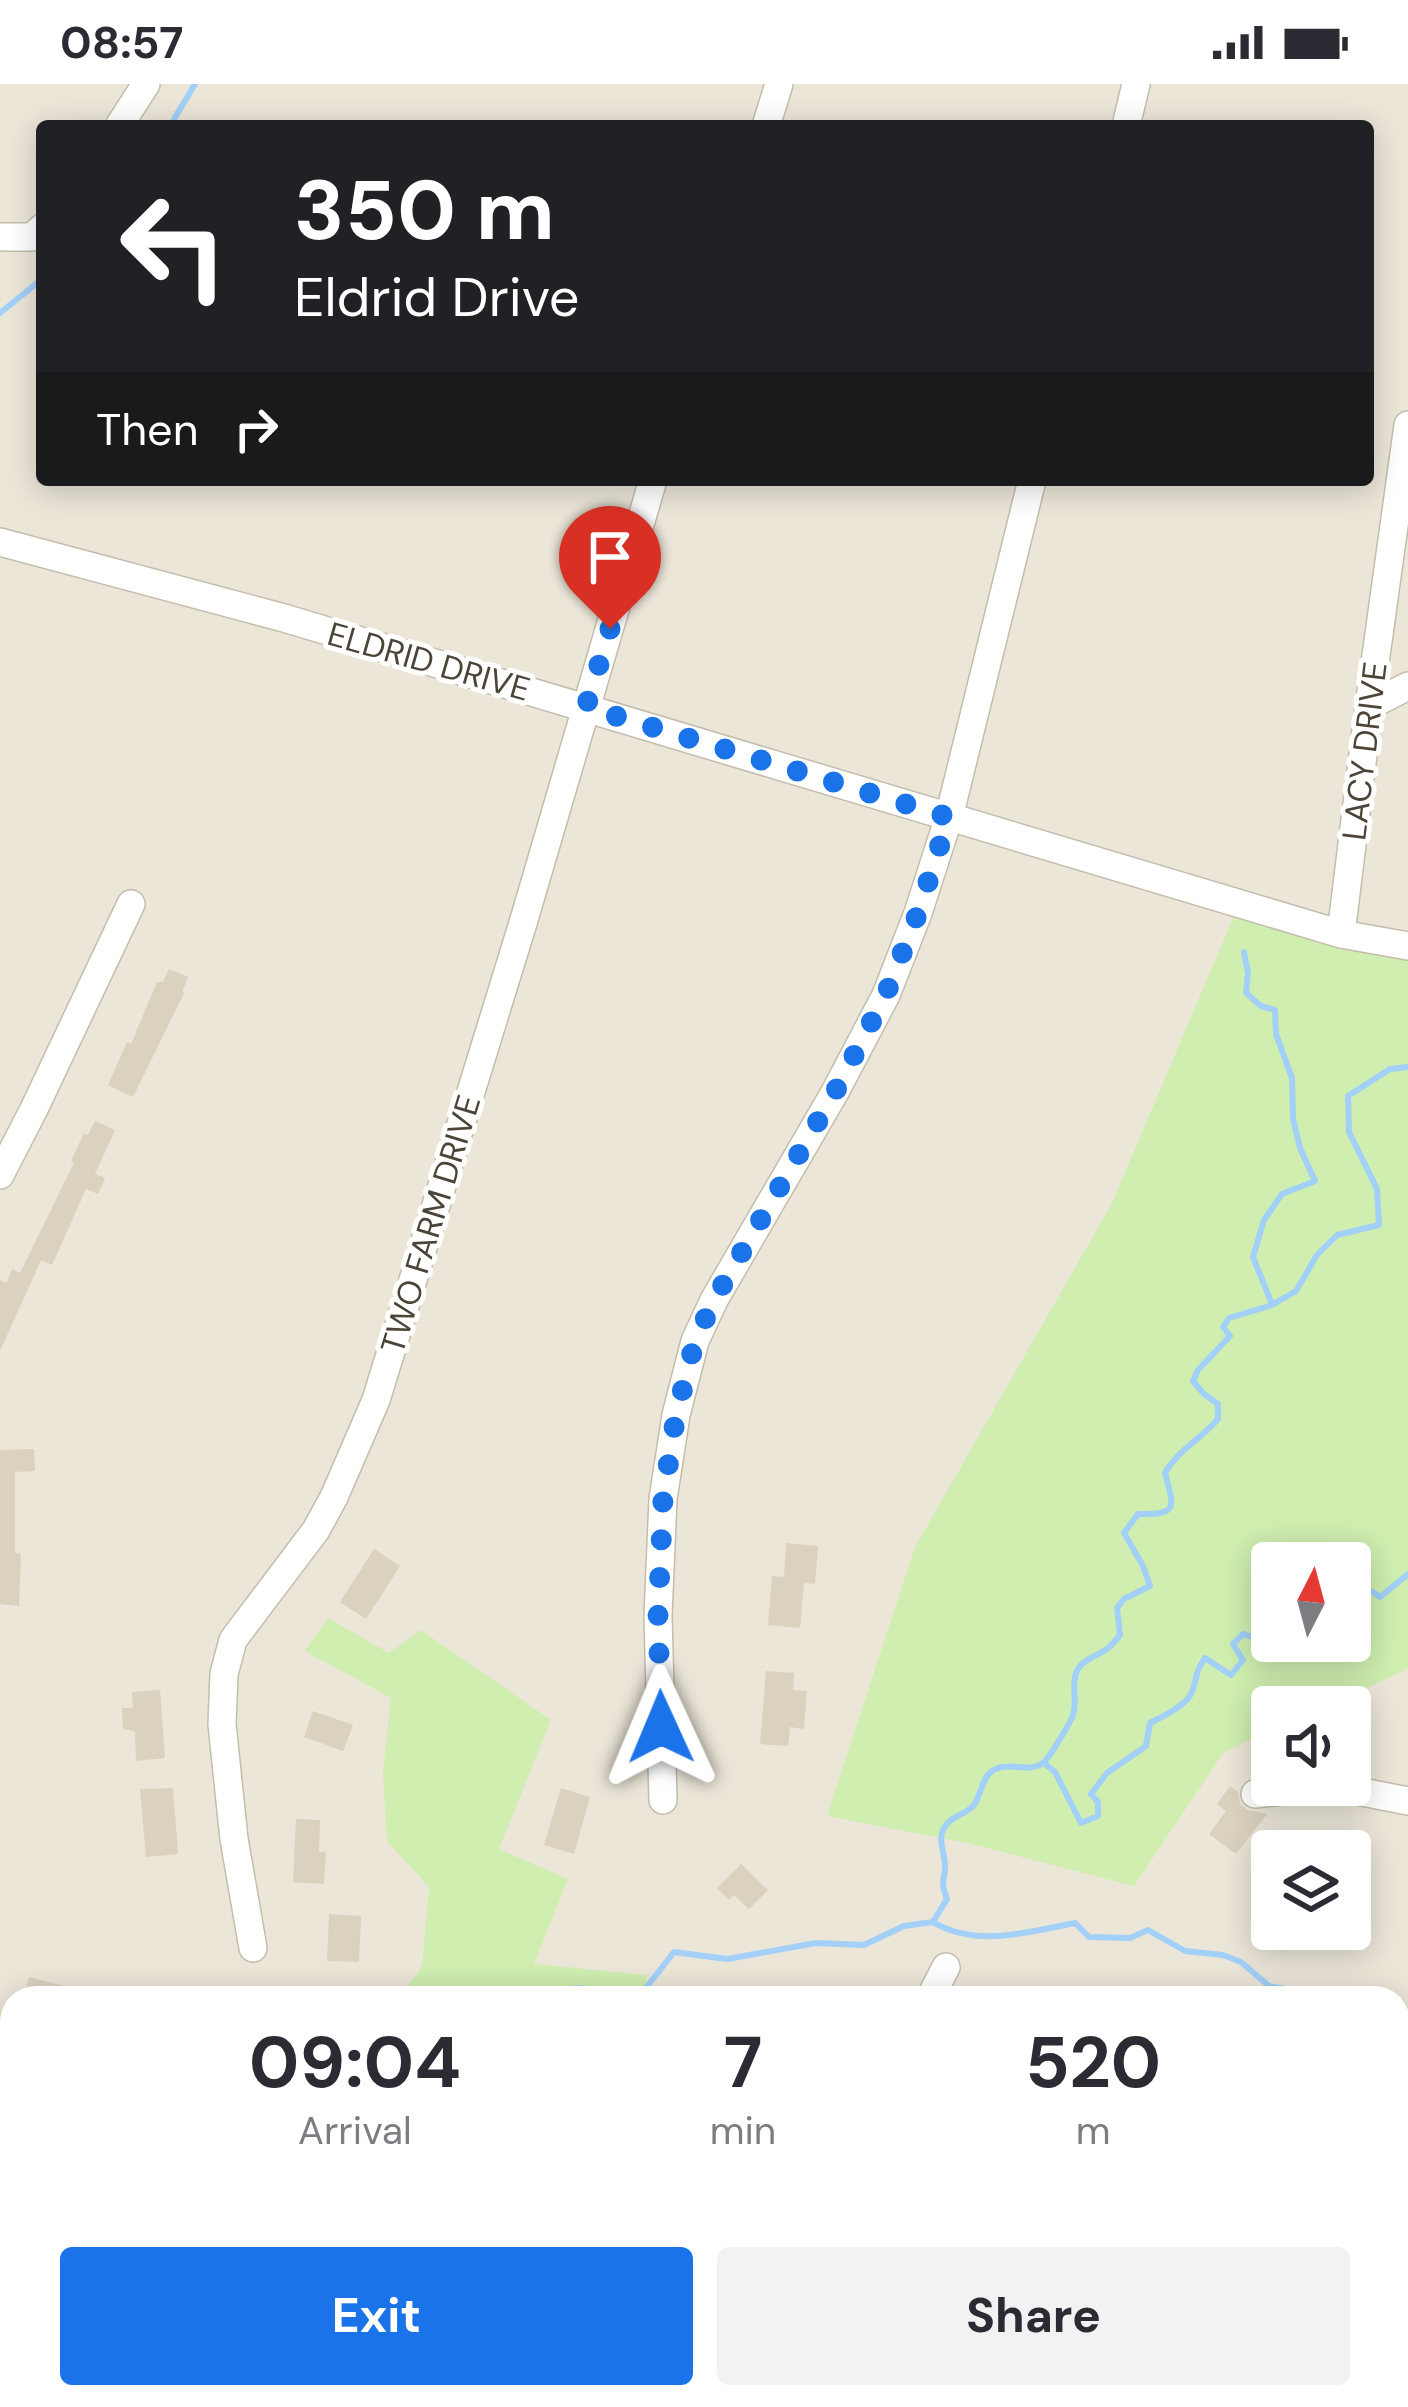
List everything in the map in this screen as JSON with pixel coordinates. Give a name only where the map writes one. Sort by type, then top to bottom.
[{"type":"street","points":[[122,120],[146,84]]},
{"type":"street","points":[[768,120],[779,84]]},
{"type":"street","points":[[1127,120],[1136,84]]},
{"type":"street","points":[[2,237],[36,233]]},
{"type":"street","name":"LACY DRIVE","points":[[1341,934],[1408,425]]},
{"type":"street","name":"TWO FARM DRIVE","points":[[254,1948],[233,1832],[222,1724],[224,1673],[233,1640],[316,1530],[376,1400],[651,486]]},
{"type":"street","points":[[663,1800],[658,1616],[663,1499],[676,1415],[695,1341],[835,1092],[886,994],[918,913],[949,817],[1030,486]]},
{"type":"street","name":"ELDRID DRIVE","points":[[0,542],[267,613],[1341,934],[1408,946]]},
{"type":"street","points":[[1369,706],[1408,686]]},
{"type":"street","points":[[0,1175],[131,904]]},
{"type":"street","points":[[1371,1794],[1408,1801]]},
{"type":"street","points":[[936,1986],[946,1967]]},
{"type":"shaded area","points":[[0,84],[1408,84],[1408,946],[1239,905],[1111,1205],[827,1815],[972,1844],[1251,1723],[1251,1806],[1371,1806],[1371,1686],[1330,1686],[1408,1649],[1408,1986],[0,1986]]},
{"type":"green space","points":[[1239,904],[1408,946],[1408,1669],[1370,1686],[1251,1686],[1251,1740],[1224,1752],[1134,1886],[972,1844],[827,1816],[915,1547],[1111,1205]]},
{"type":"green space","points":[[328,1618],[389,1653],[421,1630],[551,1720],[499,1849],[568,1879],[534,1964],[646,1975],[646,1986],[408,1986],[422,1967],[429,1887],[387,1841],[383,1773],[391,1698],[305,1651]]},
{"type":"building","points":[[169,969],[188,977],[184,993],[133,1097],[108,1085],[157,982],[163,982]]},
{"type":"building","points":[[95,1121],[115,1130],[95,1174],[105,1178],[98,1194],[86,1189],[52,1265],[41,1260],[0,1351],[0,1280],[7,1283],[12,1269],[20,1273],[84,1133],[88,1135]]},
{"type":"building","points":[[34,1449],[35,1471],[15,1472],[19,1606],[0,1604],[0,1450]]},
{"type":"building","points":[[786,1543],[818,1546],[815,1584],[804,1583],[800,1628],[768,1625],[772,1576],[784,1577]]},
{"type":"building","points":[[374,1549],[400,1566],[366,1619],[340,1602]]},
{"type":"building","points":[[766,1671],[794,1673],[793,1690],[807,1691],[804,1729],[790,1727],[788,1746],[760,1744]]},
{"type":"building","points":[[160,1690],[165,1758],[136,1761],[135,1731],[123,1729],[122,1708],[133,1708],[132,1692]]},
{"type":"building","points":[[313,1711],[353,1725],[343,1751],[304,1737]]},
{"type":"building","points":[[1230,1786],[1247,1810],[1267,1814],[1236,1854],[1209,1834],[1226,1811],[1217,1804]]},
{"type":"building","points":[[173,1788],[178,1854],[146,1857],[140,1789]]},
{"type":"building","points":[[561,1788],[590,1797],[574,1854],[544,1845]]},
{"type":"building","points":[[296,1819],[320,1820],[319,1852],[326,1852],[324,1884],[293,1882]]},
{"type":"building","points":[[741,1864],[768,1890],[749,1909],[717,1888]]},
{"type":"building","points":[[329,1914],[361,1916],[359,1962],[327,1961]]},
{"type":"building","points":[[29,1977],[64,1986],[27,1986]]},
{"type":"waterway","points":[[174,120],[195,84]]},
{"type":"waterway","points":[[0,313],[36,284]]},
{"type":"waterway","points":[[1244,952],[1246,993],[1261,1006],[1275,1010],[1276,1034],[1292,1078],[1293,1119],[1315,1181],[1282,1194],[1264,1220],[1253,1257],[1272,1304]]},
{"type":"waterway","points":[[647,1986],[674,1952],[727,1959],[816,1943],[864,1945],[904,1926],[933,1922],[947,1899],[941,1840],[946,1825],[974,1805],[992,1771],[1033,1767],[1047,1759],[1073,1715],[1078,1669],[1120,1635],[1117,1608],[1124,1599],[1150,1586],[1124,1533],[1138,1514],[1168,1510],[1171,1501],[1165,1473],[1218,1419],[1218,1404],[1193,1381],[1230,1336],[1223,1327],[1229,1318],[1272,1305],[1296,1291],[1317,1255],[1337,1235],[1379,1225],[1377,1189],[1349,1132],[1348,1096],[1390,1069],[1408,1067]]},
{"type":"waterway","points":[[1371,1591],[1380,1597],[1408,1574]]},
{"type":"waterway","points":[[1044,1763],[1055,1772],[1081,1823],[1098,1816],[1098,1802],[1091,1794],[1107,1773],[1146,1746],[1150,1723],[1188,1699],[1205,1658],[1231,1675],[1243,1660],[1233,1644],[1243,1634],[1251,1636]]},
{"type":"waterway","points":[[933,1922],[984,1936],[1075,1923],[1089,1937],[1130,1938],[1148,1930],[1185,1951],[1241,1962],[1269,1986]]},
{"type":"route","points":[[610,629],[586,707],[949,817],[886,994],[695,1341],[676,1415],[663,1499],[658,1616],[661,1727]]}]
